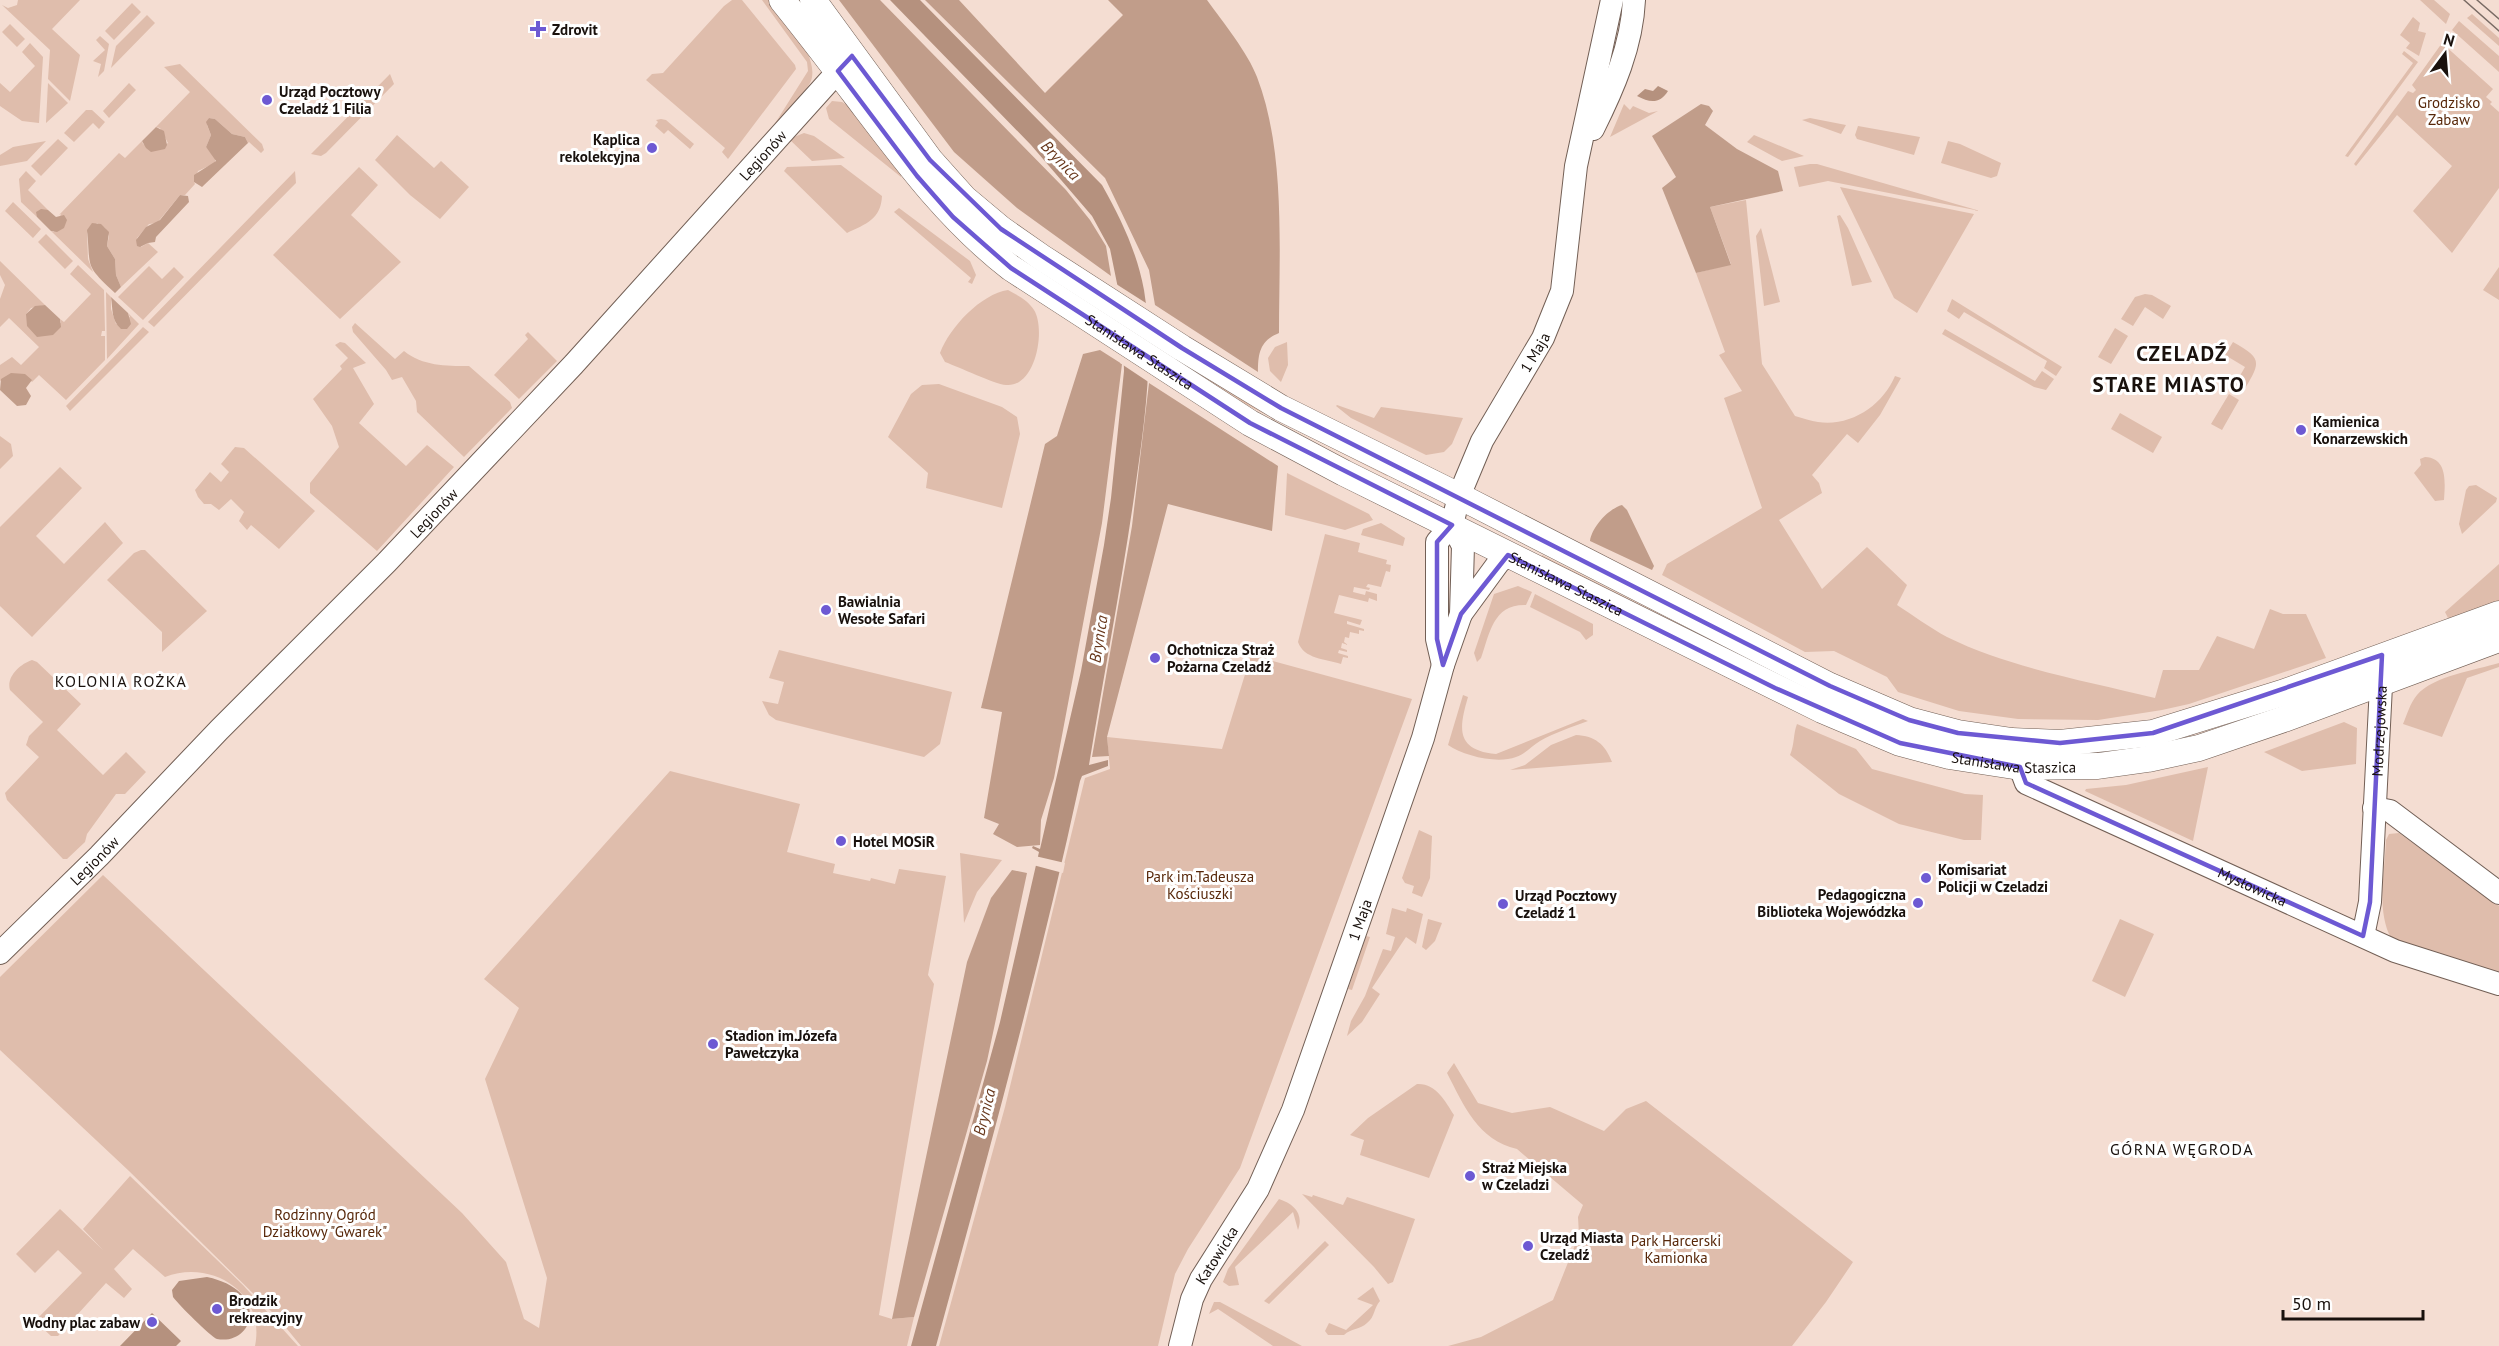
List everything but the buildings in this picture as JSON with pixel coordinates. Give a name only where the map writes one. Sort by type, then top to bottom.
[{"type":"main road","name":"Stanisława Staszica","points":[[782,0],[845,63],[964,198],[1001,229],[1182,348],[1281,408],[1459,496],[1830,686],[1909,720],[1958,733],[2012,741],[2060,743],[2153,733],[2283,693],[2499,614]]},
{"type":"main road","name":"Stanisława Staszica","points":[[813,0],[845,63],[917,176],[953,217],[1011,268],[1250,423],[1377,490],[1452,525],[1794,697],[1900,743],[1949,756],[2020,767],[2098,766],[2148,759],[2189,750],[2284,719],[2499,639]]},
{"type":"street","name":"1 Maja","points":[[1443,665],[1437,639],[1437,542],[1452,525],[1459,496],[1482,441],[1543,338],[1555,312],[1566,270],[1576,166],[1612,3]]},
{"type":"street","name":"1 Maja","points":[[1576,166],[1615,85],[1634,11]]},
{"type":"street","name":"Legionów","points":[[0,953],[99,856],[219,730],[387,562],[574,364],[845,63]]},
{"type":"street","name":"1 Maja","points":[[1268,1170],[1293,1110],[1346,960],[1423,738],[1443,665],[1461,614],[1464,546],[1452,525]]},
{"type":"street","points":[[1461,614],[1498,562],[1508,555]]},
{"type":"street","name":"Modrzejowska","points":[[2363,936],[2370,902],[2382,655]]},
{"type":"street","name":"Mysłowicka","points":[[2020,767],[2026,783],[2396,951],[2499,984]]},
{"type":"street","points":[[2374,808],[2390,811],[2499,893]]},
{"type":"street","name":"Katowicka","points":[[1180,1346],[1192,1299],[1201,1279],[1268,1170]]},
{"type":"highlighted area","points":[[852,56],[930,160],[1001,229],[1182,348],[1281,408],[1830,686],[1909,720],[1958,733],[2060,743],[2153,733],[2382,655],[2370,902],[2363,936],[2026,783],[2020,767],[1900,743],[1775,688],[1508,555],[1461,614],[1443,665],[1437,639],[1437,542],[1452,525],[1250,423],[1011,268],[953,217],[917,176],[838,71]]},
{"type":"green space","points":[[18,0],[80,0],[52,29],[80,55],[70,101],[48,79],[50,50],[2,5],[8,8],[17,5]]},
{"type":"green space","points":[[732,0],[742,0],[796,69],[728,159],[722,152],[725,148],[646,80],[652,74],[663,73]]},
{"type":"green space","points":[[762,0],[773,0],[794,28],[811,63],[810,83],[775,128],[774,125],[808,71],[807,62]]},
{"type":"green space","points":[[2420,0],[2434,0],[2450,14],[2446,24]]},
{"type":"green space","points":[[132,3],[141,12],[114,40],[105,31]]},
{"type":"green space","points":[[2472,14],[2499,38],[2499,46],[2467,18]]},
{"type":"green space","points":[[147,15],[155,23],[111,68],[116,46]]},
{"type":"green space","points":[[2413,17],[2420,23],[2418,31],[2426,33],[2419,56],[2406,48],[2410,43],[2400,35]]},
{"type":"green space","points":[[2459,21],[2499,56],[2499,72],[2452,30]]},
{"type":"green space","points":[[10,24],[25,39],[17,47],[2,32]]},
{"type":"green space","points":[[100,36],[109,44],[104,71],[98,77],[101,64],[93,61],[105,50],[96,40]]},
{"type":"green space","points":[[30,43],[43,57],[39,123],[22,121],[0,106],[0,83],[10,92],[35,66],[22,52]]},
{"type":"green space","name":"Grodzisko Zabaw","points":[[2442,43],[2493,89],[2486,97],[2499,112],[2499,188],[2452,253],[2413,211],[2452,166],[2397,115],[2356,166],[2354,164],[2408,91],[2413,93],[2416,90],[2412,85]]},
{"type":"green space","points":[[2404,51],[2418,62],[2348,157],[2345,156],[2413,63],[2402,54]]},
{"type":"green space","points":[[180,64],[262,144],[264,150],[261,153],[248,143],[245,137],[232,134],[215,119],[209,118],[207,125],[211,135],[206,147],[215,158],[215,163],[198,171],[195,184],[185,195],[180,195],[157,223],[149,224],[137,238],[141,247],[148,243],[158,252],[121,287],[116,275],[115,259],[107,246],[109,236],[105,228],[97,223],[87,233],[88,259],[93,272],[51,231],[54,232],[61,214],[59,215],[119,153],[125,158],[142,141],[143,144],[155,150],[168,143],[160,128],[156,127],[190,92],[164,67]]},
{"type":"green space","points":[[390,74],[394,84],[326,153],[321,156],[311,154]]},
{"type":"green space","points":[[48,83],[68,103],[46,123],[46,122]]},
{"type":"green space","points":[[129,83],[136,90],[109,118],[103,111]]},
{"type":"green space","points":[[832,101],[847,105],[901,173],[901,177],[829,119],[826,108]]},
{"type":"green space","points":[[1624,104],[1630,110],[1633,106],[1649,113],[1658,111],[1610,137]]},
{"type":"green space","points":[[86,110],[92,110],[105,122],[99,129],[93,123],[74,142],[64,133]]},
{"type":"green space","points":[[1810,118],[1846,125],[1841,134],[1802,120]]},
{"type":"green space","points":[[656,120],[666,120],[694,144],[690,149],[668,130],[664,134],[655,126],[658,122]]},
{"type":"green space","points":[[1858,126],[1920,137],[1914,155],[1857,139],[1855,135]]},
{"type":"green space","points":[[804,133],[814,136],[845,158],[812,161],[789,139]]},
{"type":"green space","points":[[397,135],[434,168],[441,161],[469,187],[440,219],[410,195],[375,160]]},
{"type":"green space","points":[[1754,135],[1804,156],[1782,161],[1747,142]]},
{"type":"green space","points":[[58,139],[68,148],[41,176],[31,166]]},
{"type":"green space","points":[[46,141],[27,161],[0,166],[0,155],[13,147]]},
{"type":"green space","points":[[1948,141],[1960,144],[2001,163],[1997,176],[1991,178],[1941,163]]},
{"type":"green space","points":[[1817,164],[1980,211],[1828,181],[1799,187],[1794,167]]},
{"type":"green space","points":[[841,165],[882,196],[879,210],[871,220],[847,233],[784,171],[787,167]]},
{"type":"green space","points":[[359,167],[378,185],[351,215],[401,262],[340,319],[273,255]]},
{"type":"green space","points":[[26,171],[36,181],[28,190],[48,210],[38,211],[37,217],[21,202],[19,179]]},
{"type":"green space","points":[[295,171],[296,183],[154,327],[148,322]]},
{"type":"green space","points":[[1840,187],[1974,214],[1917,313],[1894,298]]},
{"type":"green space","points":[[1746,200],[1762,364],[1795,416],[1815,422],[1830,423],[1854,417],[1874,405],[1883,396],[1895,376],[1901,378],[1880,415],[1858,443],[1847,434],[1812,475],[1819,483],[1822,493],[1779,520],[1822,589],[1867,547],[1907,585],[1897,605],[1947,637],[1971,648],[2023,665],[2155,698],[2163,670],[2199,670],[2217,636],[2254,649],[2270,609],[2283,614],[2306,614],[2326,658],[2189,704],[2162,710],[2098,720],[2018,719],[1959,711],[1898,692],[1887,677],[1834,651],[1805,652],[1662,575],[1667,564],[1762,508],[1724,398],[1742,391],[1719,355],[1725,352],[1696,273],[1731,264],[1710,207]]},
{"type":"green space","points":[[13,202],[41,229],[33,238],[5,211]]},
{"type":"green space","points":[[899,208],[970,261],[976,275],[972,284],[968,282],[971,278],[894,212]]},
{"type":"green space","points":[[1840,215],[1872,282],[1852,286],[1837,216]]},
{"type":"green space","points":[[1761,228],[1780,302],[1764,306],[1756,236]]},
{"type":"green space","points":[[46,234],[73,261],[65,269],[38,242]]},
{"type":"green space","points":[[0,261],[45,305],[31,308],[26,314],[61,323],[60,319],[64,322],[91,294],[70,274],[78,265],[104,290],[105,331],[102,331],[101,336],[105,336],[105,360],[66,400],[39,375],[32,382],[21,374],[8,376],[0,381],[0,365],[12,357],[21,365],[39,347],[9,318],[0,327],[0,299],[5,285],[0,275]]},
{"type":"green space","points":[[149,266],[162,279],[174,267],[184,277],[143,320],[118,297]]},
{"type":"green space","points":[[2499,267],[2499,300],[2483,290]]},
{"type":"green space","points":[[1008,290],[1029,303],[1037,319],[1039,330],[1036,356],[1025,377],[1016,383],[1006,385],[945,362],[940,353],[959,323],[987,298]]},
{"type":"green space","points":[[106,292],[111,297],[111,309],[116,324],[130,317],[128,313],[139,324],[107,359]]},
{"type":"green space","points":[[2145,294],[2152,295],[2171,306],[2163,319],[2145,307],[2133,326],[2121,319],[2135,297]]},
{"type":"green space","points":[[1952,299],[2062,367],[2056,376],[2044,368],[2047,361],[1964,312],[1959,319],[1947,311]]},
{"type":"green space","points":[[355,323],[395,359],[404,351],[427,362],[469,366],[510,402],[512,408],[464,457],[417,412],[416,401],[402,377],[392,380],[353,332],[352,327]]},
{"type":"green space","points":[[143,327],[149,332],[70,411],[66,406]]},
{"type":"green space","points":[[2115,328],[2128,336],[2111,364],[2098,357]]},
{"type":"green space","points":[[1945,329],[2035,381],[2042,371],[2054,379],[2046,390],[2034,387],[1942,334]]},
{"type":"green space","points":[[528,332],[557,361],[519,399],[494,375],[528,339],[525,335]]},
{"type":"green space","points":[[340,342],[345,343],[366,363],[353,368],[374,404],[359,423],[406,466],[427,445],[454,467],[377,551],[310,493],[310,483],[339,447],[332,426],[313,399],[342,369],[340,366],[348,358],[335,345]]},
{"type":"green space","points":[[1287,342],[1288,365],[1281,382],[1270,371],[1268,358],[1275,347]]},
{"type":"green space","points":[[2233,342],[2250,353],[2256,362],[2253,374],[2243,392],[2234,386],[2245,367],[2225,355]]},
{"type":"green space","points":[[1171,353],[1390,471],[1387,476],[1227,395],[1169,358]]},
{"type":"green space","points":[[939,384],[1002,407],[1017,417],[1020,434],[1002,508],[926,488],[928,473],[888,437],[911,394],[922,385]]},
{"type":"green space","points":[[2229,394],[2239,400],[2222,430],[2211,424]]},
{"type":"green space","points":[[1337,405],[1374,418],[1381,407],[1463,418],[1452,444],[1444,452],[1426,455],[1351,418]]},
{"type":"green space","points":[[2120,413],[2162,437],[2153,453],[2111,429]]},
{"type":"green space","points":[[0,436],[11,444],[13,456],[0,469]]},
{"type":"green space","points":[[235,447],[244,448],[315,511],[279,549],[251,525],[247,530],[239,521],[244,512],[231,499],[219,510],[211,504],[204,504],[198,497],[195,490],[210,472],[221,482],[229,472],[221,464]]},
{"type":"green space","points":[[2425,457],[2438,462],[2444,473],[2444,500],[2435,501],[2414,473],[2421,465],[2420,459]]},
{"type":"green space","points":[[60,467],[82,488],[36,536],[64,564],[105,522],[123,543],[32,637],[0,606],[0,527]]},
{"type":"green space","points":[[1287,473],[1369,514],[1373,520],[1345,530],[1285,515]]},
{"type":"green space","points":[[2476,485],[2497,498],[2496,502],[2462,534],[2459,524],[2466,490],[2469,486]]},
{"type":"green space","points":[[1381,523],[1405,538],[1403,546],[1361,535],[1363,529]]},
{"type":"green space","points":[[1325,534],[1360,543],[1358,552],[1387,560],[1386,564],[1391,565],[1390,572],[1386,571],[1381,587],[1368,584],[1366,587],[1370,588],[1369,590],[1354,587],[1353,592],[1365,595],[1366,591],[1377,594],[1377,601],[1369,598],[1368,602],[1339,595],[1334,613],[1362,620],[1360,625],[1347,621],[1347,624],[1364,629],[1364,631],[1359,630],[1359,634],[1350,632],[1349,638],[1345,637],[1344,642],[1348,645],[1342,643],[1341,648],[1347,652],[1339,650],[1338,653],[1348,658],[1343,657],[1341,664],[1310,655],[1301,648],[1298,642]]},
{"type":"green space","points":[[145,550],[207,611],[162,652],[162,632],[107,580],[134,553]]},
{"type":"green space","points":[[1542,555],[1846,708],[1540,560]]},
{"type":"green space","points":[[2499,564],[2499,603],[2449,620],[2445,612]]},
{"type":"green space","points":[[1518,586],[1532,592],[1526,605],[1506,609],[1500,615],[1490,630],[1481,658],[1477,662],[1474,653],[1494,594]]},
{"type":"green space","points":[[1535,594],[1593,624],[1593,635],[1586,640],[1580,632],[1530,607]]},
{"type":"green space","points":[[779,650],[952,692],[940,744],[924,757],[776,720],[769,715],[762,701],[778,704],[784,682],[769,678]]},
{"type":"green space","name":"Park im.Tadeusza Kościuszki","points":[[1251,655],[1412,699],[1240,1168],[1188,1249],[1175,1274],[1158,1346],[939,1346],[1005,1107],[1085,778],[1110,769],[1107,737],[1222,749]]},
{"type":"green space","points":[[32,660],[37,662],[81,704],[57,730],[103,775],[126,752],[146,772],[125,794],[116,794],[87,834],[85,842],[67,859],[63,859],[7,800],[5,793],[39,757],[26,745],[29,736],[43,722],[10,690],[9,685],[15,672]]},
{"type":"green space","points":[[2499,663],[2499,667],[2467,678],[2442,737],[2403,724],[2412,702],[2424,688],[2444,678]]},
{"type":"green space","points":[[1463,695],[1468,697],[1463,718],[1463,736],[1473,748],[1483,752],[1496,754],[1583,719],[1588,721],[1545,738],[1516,757],[1500,760],[1481,758],[1448,745]]},
{"type":"green space","points":[[2344,722],[2357,728],[2356,764],[2302,771],[2264,752]]},
{"type":"green space","points":[[1797,724],[1856,749],[1872,769],[1965,794],[1983,795],[1981,840],[1964,840],[1899,824],[1839,794],[1790,755]]},
{"type":"green space","points":[[1576,735],[1589,737],[1598,742],[1606,750],[1612,762],[1510,770],[1525,765],[1551,745]]},
{"type":"green space","points":[[2208,767],[2193,841],[2085,791],[2086,789],[2126,785]]},
{"type":"green space","name":"Stadion im.Józefa Pawełczyka","points":[[670,771],[800,804],[787,852],[835,864],[833,873],[895,884],[899,869],[946,876],[928,975],[934,984],[879,1315],[892,1319],[914,1317],[907,1346],[301,1346],[278,1318],[129,1171],[0,1050],[0,977],[103,875],[462,1213],[506,1262],[524,1319],[539,1328],[547,1278],[485,1079],[519,1008],[484,979]]},
{"type":"green space","points":[[1419,830],[1432,836],[1430,878],[1422,897],[1412,893],[1414,886],[1405,883],[1402,878]]},
{"type":"green space","points":[[2399,833],[2499,906],[2499,977],[2391,938],[2384,915],[2383,877],[2386,840],[2389,834]]},
{"type":"green space","points":[[960,853],[1002,860],[977,892],[964,923]]},
{"type":"green space","points":[[1392,908],[1406,912],[1407,908],[1423,914],[1416,944],[1406,937],[1372,988],[1380,994],[1362,1022],[1347,1036],[1351,1021],[1365,996],[1383,949],[1391,951],[1395,937],[1386,934]]},
{"type":"green space","points":[[1428,919],[1442,923],[1435,941],[1426,950],[1422,947]]},
{"type":"green space","points":[[2120,919],[2154,934],[2125,997],[2092,981]]},
{"type":"green space","points":[[1366,936],[1370,937],[1352,990],[1348,989]]},
{"type":"green space","name":"Park Harcerski Kamionka","points":[[1454,1063],[1478,1103],[1512,1113],[1550,1107],[1604,1131],[1626,1109],[1646,1101],[1853,1262],[1792,1346],[1448,1346],[1481,1337],[1553,1300],[1579,1235],[1578,1217],[1583,1205],[1517,1149],[1503,1145],[1482,1130],[1466,1109],[1447,1073]]},
{"type":"green space","points":[[1417,1084],[1430,1086],[1435,1090],[1454,1115],[1429,1178],[1360,1155],[1364,1140],[1350,1135],[1368,1118]]},
{"type":"green space","points":[[130,1176],[243,1285],[298,1346],[255,1346],[256,1327],[252,1310],[231,1284],[217,1277],[200,1273],[183,1273],[165,1277],[133,1249],[114,1269],[132,1289],[124,1298],[106,1283],[58,1336],[51,1336],[35,1321],[82,1273],[58,1250],[35,1273],[16,1254],[60,1209],[103,1250],[83,1229]]},
{"type":"green space","points":[[1302,1194],[1312,1197],[1313,1195],[1343,1205],[1347,1197],[1415,1219],[1393,1282],[1388,1284]]},
{"type":"green space","points":[[1279,1199],[1293,1207],[1299,1214],[1298,1230],[1293,1212],[1235,1267],[1239,1285],[1229,1286],[1223,1282],[1228,1269]]},
{"type":"green space","points":[[1325,1241],[1329,1245],[1269,1304],[1264,1301]]},
{"type":"green space","points":[[1373,1287],[1380,1301],[1370,1321],[1344,1335],[1328,1335],[1325,1331],[1329,1323],[1346,1330],[1373,1305],[1357,1299]]},
{"type":"green space","points":[[1214,1302],[1220,1302],[1302,1346],[1273,1346],[1218,1309],[1209,1314]]},
{"type":"shaded area","points":[[839,0],[880,0],[1066,190],[1090,220],[1106,246],[1111,276],[1017,208],[954,152]]},
{"type":"shaded area","points":[[925,0],[959,0],[1045,93],[1123,15],[1108,0],[1207,0],[1235,38],[1253,68],[1266,106],[1273,137],[1279,203],[1279,333],[1261,348],[1258,372],[1155,305],[1149,270],[1105,178]]},
{"type":"shaded area","points":[[1701,104],[1709,106],[1713,111],[1705,125],[1737,149],[1778,171],[1783,191],[1710,207],[1731,265],[1696,273],[1662,188],[1676,177],[1652,136]]},
{"type":"shaded area","points":[[209,118],[215,119],[232,134],[245,137],[248,143],[202,187],[194,182],[194,175],[216,161],[206,147],[211,135],[206,122]]},
{"type":"shaded area","points":[[156,127],[164,131],[167,145],[165,149],[151,152],[142,141]]},
{"type":"shaded area","points":[[180,195],[188,196],[189,202],[156,237],[155,242],[137,246],[136,240],[146,227],[160,220]]},
{"type":"shaded area","points":[[41,209],[48,210],[56,217],[64,215],[67,220],[64,228],[57,232],[51,231],[37,217],[36,212]]},
{"type":"shaded area","points":[[92,223],[101,224],[109,232],[107,246],[115,259],[116,275],[121,287],[115,293],[94,271],[89,259],[87,230]]},
{"type":"shaded area","points":[[111,297],[128,313],[131,324],[127,329],[121,329],[116,322]]},
{"type":"shaded area","points":[[45,305],[60,319],[61,327],[53,335],[37,337],[27,326],[26,314],[35,306]]},
{"type":"shaded area","points":[[1100,350],[1122,364],[1102,523],[1054,778],[1041,820],[1040,845],[1017,847],[993,834],[999,824],[984,818],[1002,712],[981,708],[1045,444],[1057,436],[1083,354]]},
{"type":"shaded area","points":[[11,373],[25,374],[32,380],[26,388],[31,396],[26,405],[17,406],[0,390],[1,379]]},
{"type":"shaded area","points":[[1149,383],[1278,466],[1272,531],[1168,504],[1107,737],[1109,756],[1092,757],[1132,526]]},
{"type":"shaded area","points":[[1622,505],[1627,510],[1654,566],[1652,570],[1590,541],[1602,519],[1611,510]]},
{"type":"shaded area","points":[[1012,870],[1027,873],[987,1061],[914,1317],[892,1319],[967,962],[991,898]]},
{"type":"water","name":"Brynica","points":[[890,0],[920,0],[1102,185],[1122,223],[1137,262],[1144,290],[1148,340],[1147,390],[1142,441],[1089,765],[1108,760],[1108,766],[1082,776],[1080,781],[1030,994],[936,1346],[911,1346],[1000,1022],[1039,852],[1032,848],[1033,846],[1040,849],[1081,671],[1111,498],[1124,371],[1122,308],[1110,249],[1092,216],[1031,145]]},
{"type":"water","points":[[1658,86],[1668,91],[1658,100],[1650,101],[1637,96],[1645,89],[1653,91]]},
{"type":"water","name":"Brodzik rekreacyjny","points":[[207,1277],[228,1284],[241,1294],[248,1305],[250,1316],[247,1326],[240,1334],[230,1339],[217,1339],[173,1297],[172,1290],[179,1281]]},
{"type":"water","name":"Wodny plac zabaw","points":[[152,1313],[181,1341],[176,1346],[120,1346]]},
{"type":"pier","points":[[1113,282],[1149,305],[1152,331],[1150,383],[1120,363],[1119,308]]},
{"type":"pier","points":[[1035,856],[1065,863],[1063,873],[1033,865]]},
{"type":"tram line","points":[[2464,0],[2499,31]]},
{"type":"tram line","points":[[2477,0],[2499,19]]},
{"type":"place","name":"Zdrovit","points":[[538,29]]},
{"type":"place","name":"Urząd Pocztowy Czeladź 1 Filia","points":[[267,100]]},
{"type":"place","name":"Kaplica rekolekcyjna","points":[[652,148]]},
{"type":"place","name":"Kamienica Konarzewskich","points":[[2301,430]]},
{"type":"place","name":"Bawialnia Wesołe Safari","points":[[826,610]]},
{"type":"place","name":"Ochotnicza Straż Pożarna Czeladź","points":[[1155,658]]},
{"type":"place","name":"Hotel MOSiR","points":[[841,841]]},
{"type":"place","name":"Komisariat Policji w Czeladzi","points":[[1926,878]]},
{"type":"place","name":"Pedagogiczna Biblioteka Wojewódzka","points":[[1918,903]]},
{"type":"place","name":"Urząd Pocztowy Czeladź 1","points":[[1503,904]]},
{"type":"place","name":"Stadion im.Józefa Pawełczyka","points":[[713,1044]]},
{"type":"place","name":"Straż Miejska w Czeladzi","points":[[1470,1176]]},
{"type":"place","name":"Urząd Miasta Czeladź","points":[[1528,1246]]},
{"type":"place","name":"Brodzik rekreacyjny","points":[[217,1309]]},
{"type":"place","name":"Wodny plac zabaw","points":[[152,1322]]},
{"type":"district","name":"CZELADŹ","points":[[2182,353]]},
{"type":"district","name":"STARE MIASTO","points":[[2169,384]]},
{"type":"district","name":"KOLONIA ROŻKA","points":[[121,681]]},
{"type":"district","name":"GÓRNA WĘGRODA","points":[[2182,1149]]},
{"type":"park label","name":"Rodzinny Ogród Działkowy \"Gwarek\"","points":[[325,1222]]}]
